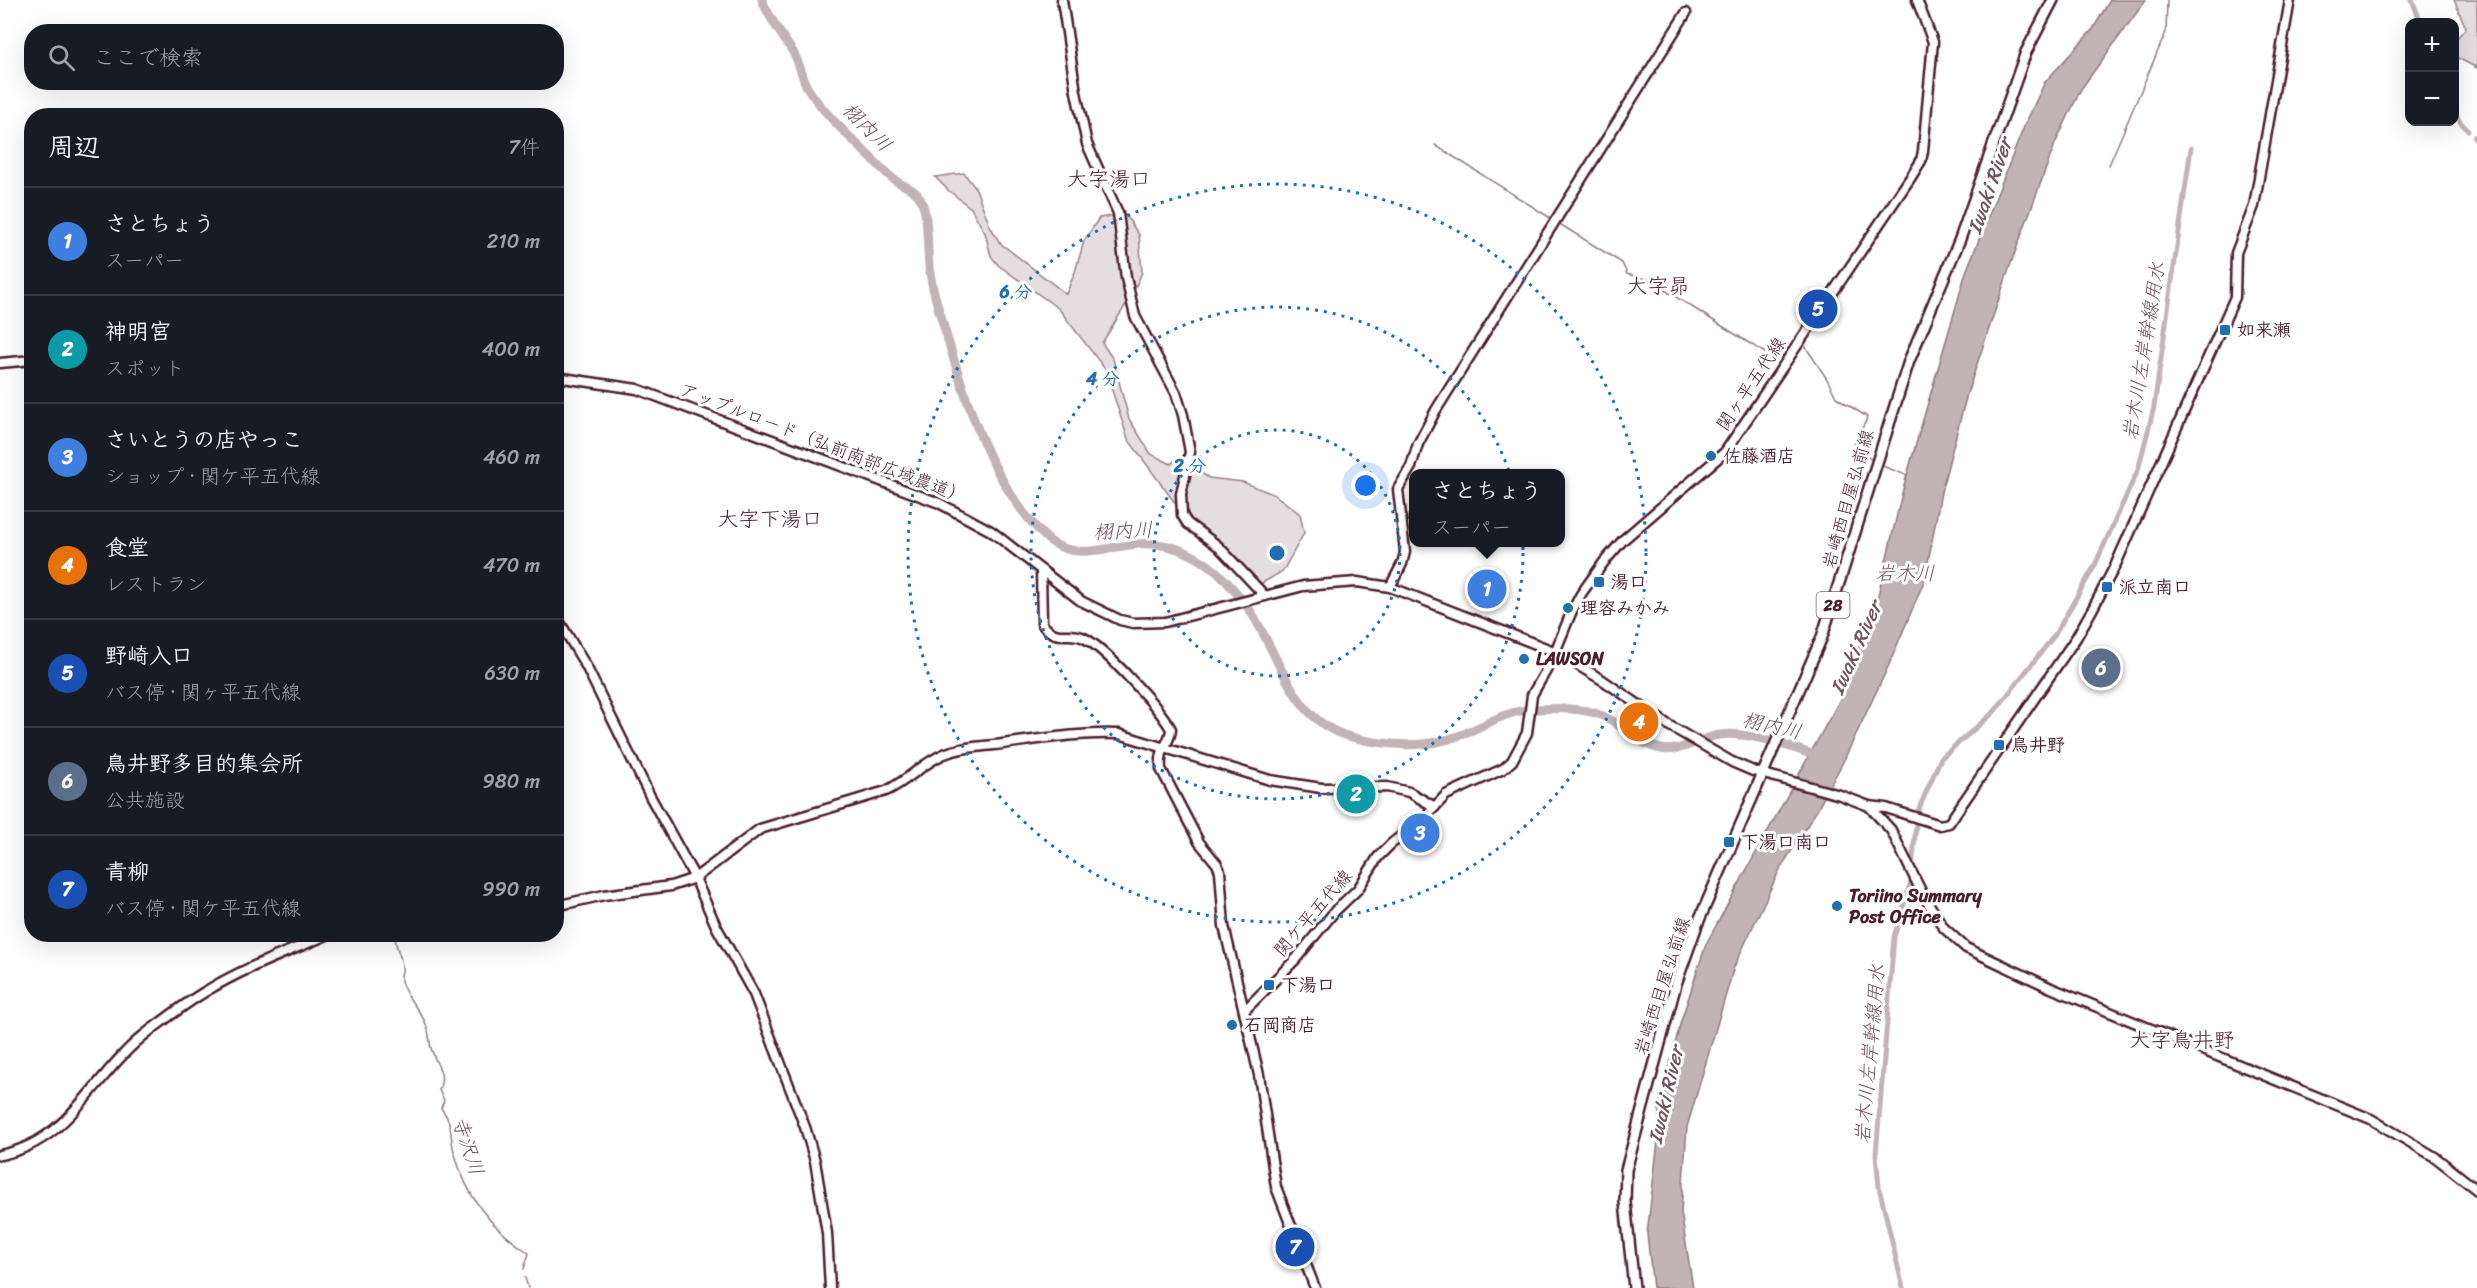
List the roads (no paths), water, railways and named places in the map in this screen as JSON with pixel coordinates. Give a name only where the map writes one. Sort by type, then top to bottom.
[{"type":"main road","name":"岩崎西目屋弘前線","points":[[1634,1288],[1625,1202],[1628,1157],[1688,948],[1762,773],[1780,738],[1832,611],[1878,454],[1909,361],[1960,239],[2026,52],[2053,0]]},
{"type":"street","points":[[1062,0],[1076,92],[1087,144],[1118,213],[1126,278],[1135,316],[1176,393],[1188,437],[1190,452],[1181,494],[1182,515],[1187,523],[1218,546],[1265,596]]},
{"type":"street","name":"関ヶ平五代線","points":[[1556,652],[1574,606],[1604,562],[1623,540],[1725,452],[1921,161],[1933,42],[1917,0]]},
{"type":"street","points":[[1869,806],[1886,808],[1940,825],[1949,823],[2076,638],[2116,564],[2235,297],[2234,262],[2254,206],[2290,0]]},
{"type":"street","points":[[1409,469],[1436,410],[1686,13]]},
{"type":"street","points":[[0,363],[24,361]]},
{"type":"street","name":"アップルロード（弘前南部広域農道）","points":[[564,378],[637,389],[939,503],[980,524],[1081,601],[1102,613],[1126,622],[1165,622],[1317,583],[1357,582],[1390,587],[1556,652],[1598,677],[1689,738],[1737,765],[1840,795],[1869,806],[1891,830],[1944,928],[1966,948],[2051,988],[2370,1119],[2435,1157],[2477,1190]]},
{"type":"street","points":[[1390,587],[1402,564],[1405,552],[1398,489],[1409,470]]},
{"type":"street","points":[[1041,570],[1042,624],[1056,636],[1086,639],[1115,663],[1168,725],[1171,734],[1160,756],[1161,769],[1199,842],[1220,871],[1224,926],[1259,1075],[1276,1187],[1315,1288]]},
{"type":"street","points":[[564,629],[586,666],[650,796],[695,878],[716,926],[754,994],[811,1144],[819,1177],[827,1233],[830,1288]]},
{"type":"street","name":"関ケ平五代線","points":[[1244,1011],[1295,960],[1335,911],[1358,889],[1378,857],[1456,789],[1508,766],[1525,740],[1530,702],[1556,652]]},
{"type":"street","points":[[564,904],[671,886],[695,878],[760,830],[833,806],[886,792],[944,754],[960,750],[1101,733],[1133,737],[1283,783],[1321,788],[1398,789],[1420,797],[1435,807]]},
{"type":"street","points":[[0,1155],[31,1146],[56,1129],[131,1046],[207,990],[235,975],[311,942]]},
{"type":"water","name":"岩木川","points":[[2110,0],[2146,0],[2081,89],[2055,144],[2010,266],[1967,394],[1941,492],[1925,579],[1888,667],[1844,760],[1817,810],[1780,869],[1734,967],[1687,1127],[1681,1212],[1693,1288],[1653,1288],[1647,1234],[1659,1132],[1659,1105],[1681,1021],[1706,944],[1839,701],[1878,595],[1904,485],[1966,272],[2025,124],[2045,82],[2093,29]]},
{"type":"waterway","name":"栩内川","points":[[762,0],[772,21],[795,56],[807,87],[820,106],[889,175],[920,198],[925,214],[934,292],[971,412],[989,454],[1011,494],[1024,513],[1050,541],[1060,547],[1082,551],[1138,544],[1163,545],[1186,552],[1208,565],[1234,589],[1248,607],[1282,671],[1303,704],[1316,719],[1332,730],[1351,737],[1381,743],[1426,743],[1456,737],[1519,711],[1570,709],[1604,716],[1643,742],[1661,749],[1676,749],[1719,735],[1731,734],[1768,740],[1815,755],[1818,758]]},
{"type":"waterway","points":[[2109,165],[2166,32],[2167,0]]},
{"type":"waterway","points":[[2412,0],[2419,18]]},
{"type":"waterway","points":[[2459,120],[2468,130]]},
{"type":"waterway","points":[[2474,137],[2477,141]]},
{"type":"waterway","points":[[1435,145],[1552,219]]},
{"type":"waterway","name":"岩木川左岸幹線用水","points":[[1917,813],[1941,758],[1994,712],[2054,636],[2094,567],[2138,470],[2154,407],[2191,148]]},
{"type":"waterway","points":[[1558,223],[1622,263],[1627,274],[1649,280],[1773,358],[1785,354],[1797,339]]},
{"type":"waterway","points":[[1803,343],[1836,397],[1867,417],[1854,446],[1873,461]]},
{"type":"waterway","points":[[1880,465],[1906,475]]},
{"type":"waterway","name":"岩木川左岸幹線用水","points":[[1903,1288],[1879,1187],[1876,1154],[1894,937],[1911,881],[1916,823]]},
{"type":"waterway","name":"寺沢川","points":[[396,942],[402,966],[402,984],[426,1024],[431,1048],[441,1074],[439,1090],[444,1100],[441,1108],[450,1124],[459,1168],[481,1210],[503,1233],[529,1253],[524,1269]]},
{"type":"waterway","name":"寺沢川","points":[[525,1277],[528,1288]]},
{"type":"place","name":"野崎入口","points":[[1818,309]]},
{"type":"place","name":"如来瀬","points":[[2225,330]]},
{"type":"place","name":"佐藤酒店","points":[[1711,456]]},
{"type":"place","name":"湯口","points":[[1599,582]]},
{"type":"place","name":"派立南口","points":[[2107,587]]},
{"type":"place","name":"さとちょう","points":[[1487,589]]},
{"type":"place","name":"理容みかみ","points":[[1568,608]]},
{"type":"place","name":"LAWSON","points":[[1524,659]]},
{"type":"place","name":"鳥井野多目的集会所","points":[[2101,668]]},
{"type":"place","name":"食堂","points":[[1639,722]]},
{"type":"place","name":"鳥井野","points":[[1999,745]]},
{"type":"place","name":"神明宮","points":[[1356,794]]},
{"type":"place","name":"さいとうの店やっこ","points":[[1420,833]]},
{"type":"place","name":"下湯口南口","points":[[1729,842]]},
{"type":"place","name":"Toriino Summary Post Office","points":[[1837,906]]},
{"type":"place","name":"下湯口","points":[[1269,985]]},
{"type":"place","name":"石岡商店","points":[[1232,1025]]},
{"type":"place","name":"青柳","points":[[1295,1247]]},
{"type":"district","name":"大字湯口","points":[[1109,179]]},
{"type":"district","name":"大字昴","points":[[1658,286]]},
{"type":"district","name":"大字下湯口","points":[[770,519]]},
{"type":"district","name":"大字鳥井野","points":[[2182,1040]]},
{"type":"water label","name":"Iwaki River","points":[[1990,186]]},
{"type":"water label","name":"Iwaki River","points":[[1856,648]]},
{"type":"water label","name":"Iwaki River","points":[[1666,1095]]}]
